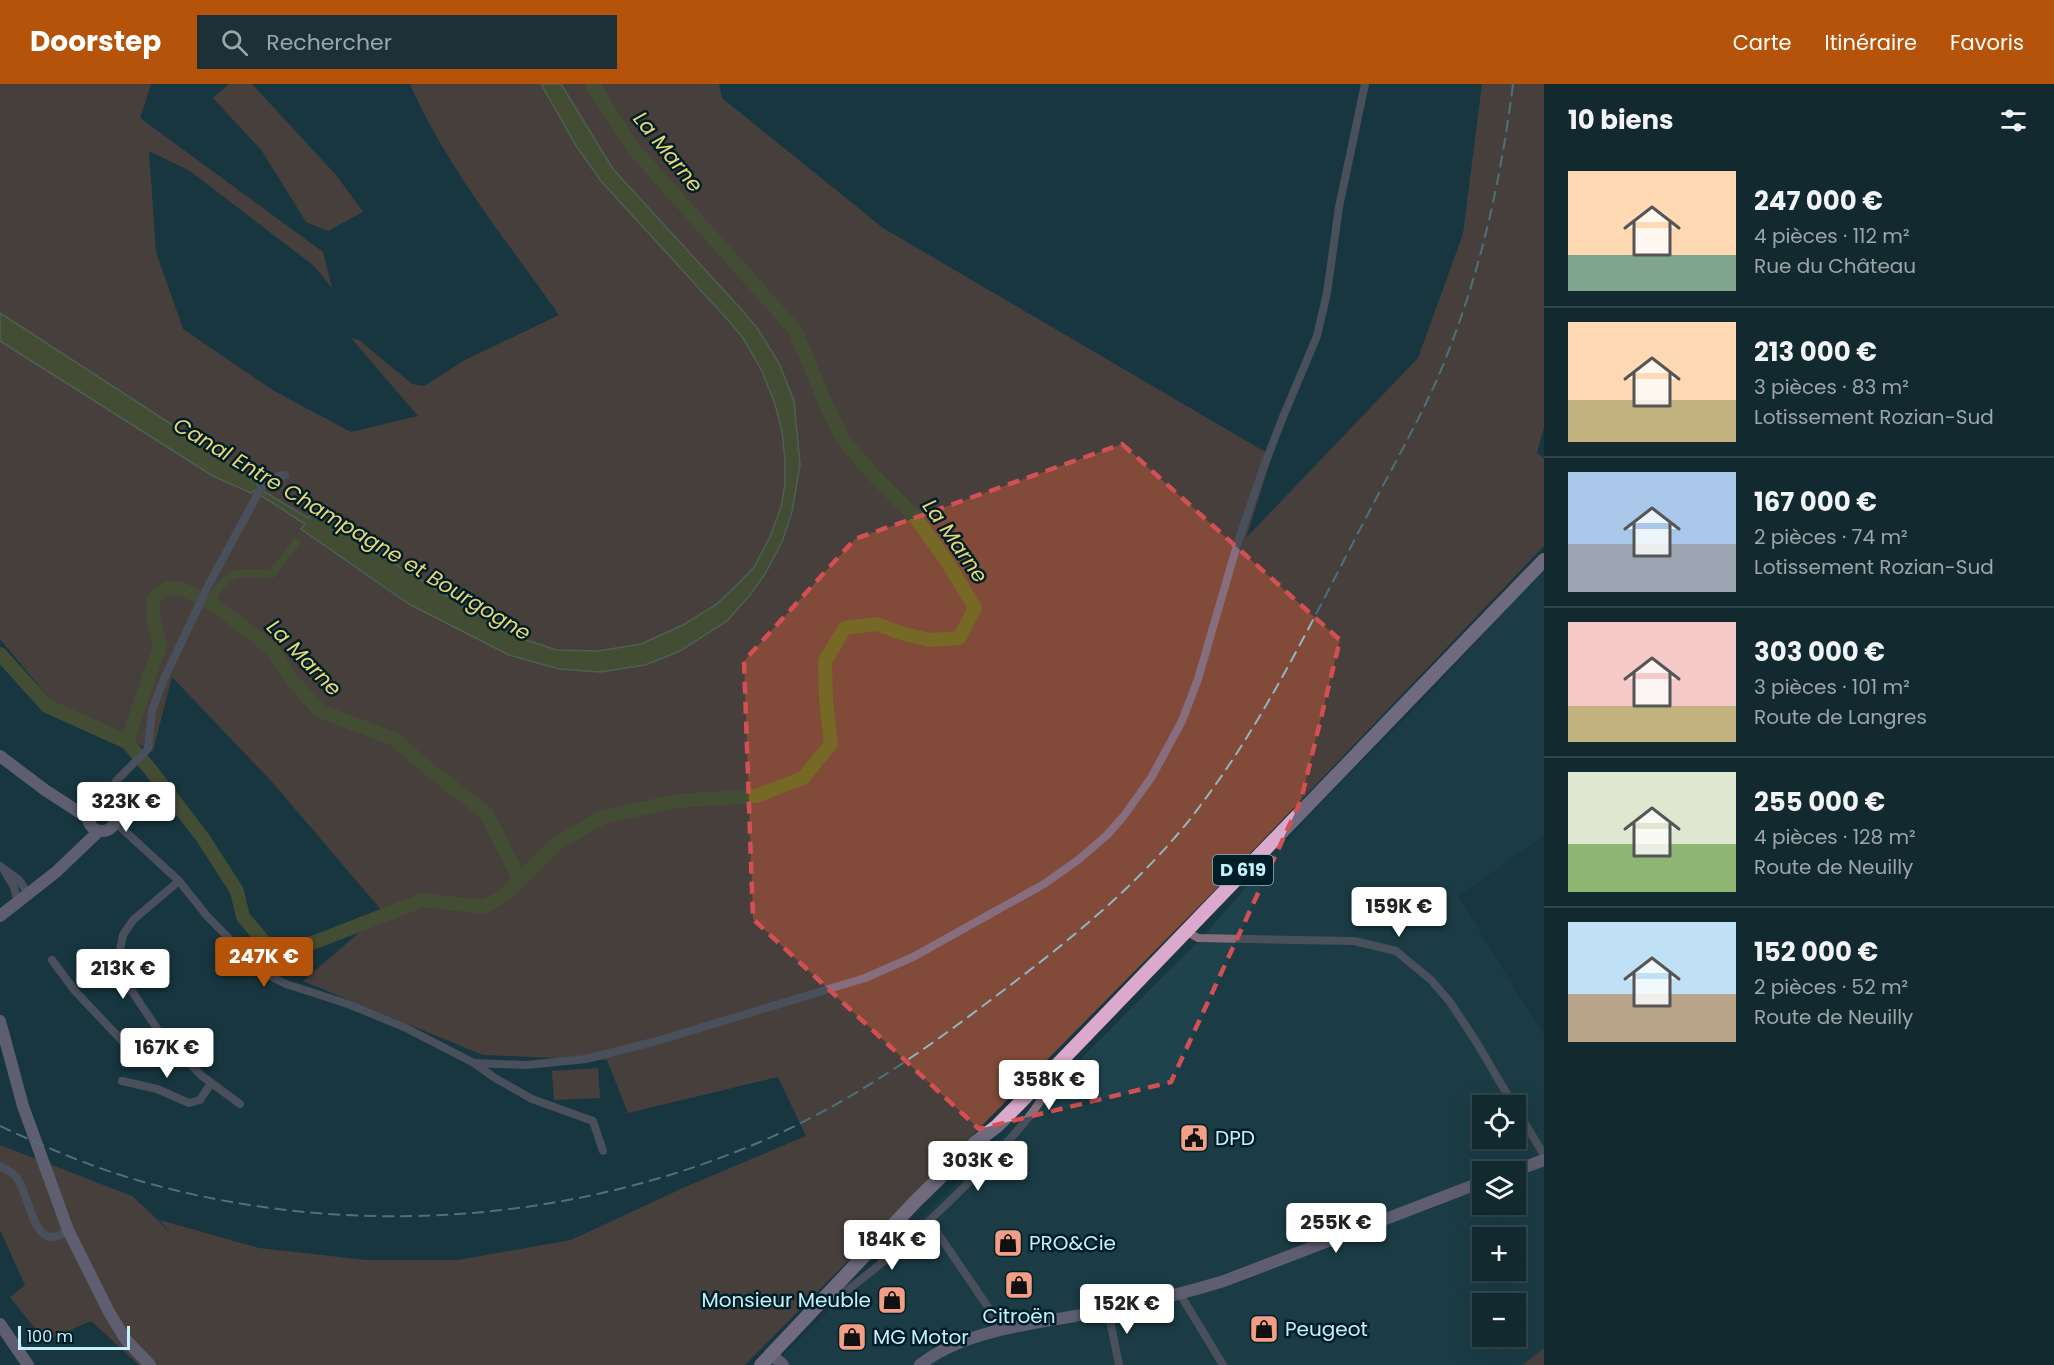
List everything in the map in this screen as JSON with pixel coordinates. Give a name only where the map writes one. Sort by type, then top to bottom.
[{"type":"main road","name":"D 619","points":[[761,1365],[776,1361],[997,1126],[1544,560]]},
{"type":"main road","name":"D 619","points":[[776,1361],[922,1195],[976,1142],[997,1126]]},
{"type":"street","points":[[474,1063],[526,1065],[586,1059],[657,1041],[865,978],[913,957],[1044,884],[1078,860],[1107,835],[1151,778],[1182,721],[1198,679],[1237,545],[1264,466],[1282,417],[1317,336],[1327,293],[1339,207],[1365,84]]},
{"type":"street","points":[[106,804],[116,781],[148,749],[152,710],[164,679],[208,586],[261,486],[266,479],[285,475]]},
{"type":"street","points":[[0,756],[45,790],[88,818],[92,826],[99,831]]},
{"type":"street","points":[[88,818],[94,806],[106,804]]},
{"type":"street","points":[[0,916],[71,859],[99,831],[107,830],[115,822],[115,813],[106,804]]},
{"type":"street","points":[[115,822],[178,881],[207,916],[262,972],[286,984],[348,1004],[404,1027],[474,1063],[532,1099],[593,1121],[603,1151]]},
{"type":"street","points":[[1,867],[19,880],[28,895]]},
{"type":"street","points":[[1,867],[10,879],[18,903]]},
{"type":"street","points":[[178,881],[133,920],[123,934],[119,955],[122,975],[160,1033],[192,1067],[240,1104]]},
{"type":"street","points":[[1186,931],[1198,938],[1354,941],[1396,951],[1431,980],[1450,1002],[1478,1043],[1509,1095]]},
{"type":"street","points":[[52,960],[75,991],[126,1045],[138,1048],[160,1033]]},
{"type":"street","points":[[0,1021],[31,1128],[68,1230],[109,1312],[126,1340],[150,1365]]},
{"type":"street","points":[[837,1298],[930,1222],[1007,1143],[1034,1110],[1062,1060]]},
{"type":"street","points":[[122,1081],[156,1089],[189,1103],[200,1100],[211,1083]]},
{"type":"street","points":[[1526,1126],[1544,1158],[1526,1165]]},
{"type":"street","points":[[0,1166],[16,1176],[20,1182],[33,1217],[44,1235],[58,1236],[68,1230]]},
{"type":"street","points":[[920,1365],[947,1349],[1003,1329],[1108,1310],[1180,1294],[1224,1281],[1472,1186]]},
{"type":"street","points":[[930,1222],[1003,1329]]},
{"type":"street","points":[[1180,1294],[1223,1365]]},
{"type":"street","points":[[1108,1310],[1119,1365]]},
{"type":"street","points":[[0,1324],[28,1365]]},
{"type":"highlighted area","points":[[1122,444],[1340,640],[1301,800],[1171,1082],[979,1129],[753,919],[744,661],[855,539]]},
{"type":"shaded area","points":[[0,84],[151,84],[140,118],[323,252],[332,288],[314,266],[190,171],[149,151],[156,252],[183,329],[274,391],[351,432],[418,416],[351,338],[359,340],[412,384],[424,386],[465,360],[559,315],[460,174],[425,115],[410,84],[719,84],[722,98],[883,228],[1272,456],[1246,538],[1418,358],[1463,234],[1482,84],[1544,84],[1544,427],[1537,453],[1544,458],[1544,546],[1219,886],[745,1365],[139,1365],[91,1321],[45,1341],[10,1297],[25,1285],[0,1230],[0,1145],[132,1196],[175,1239],[160,1220],[259,1248],[366,1260],[458,1260],[571,1240],[683,1188],[806,1136],[778,1077],[628,1113],[607,1060],[483,1055],[303,981],[383,912],[273,783],[172,677],[153,751],[55,705],[0,639]]},
{"type":"shaded area","points":[[229,84],[252,84],[336,175],[363,212],[328,231],[306,222],[262,151],[213,98]]},
{"type":"shaded area","points":[[541,84],[561,84],[613,169],[757,328],[779,363],[794,401],[800,465],[792,512],[782,542],[765,574],[727,621],[680,651],[645,665],[600,672],[559,669],[509,655],[409,604],[301,529],[305,524],[254,491],[251,493],[213,476],[0,341],[0,313],[225,459],[257,483],[258,488],[308,518],[311,514],[330,524],[483,618],[520,638],[557,650],[598,651],[641,644],[683,625],[717,604],[740,582],[754,567],[770,537],[781,507],[785,484],[782,431],[775,404],[762,371],[743,338],[601,181],[577,147]]},
{"type":"shaded area","points":[[1544,567],[1544,836],[1458,896],[1544,1036],[1544,1365],[774,1365],[1203,937],[1309,815],[1427,696]]},
{"type":"shaded area","points":[[598,1068],[600,1098],[554,1100],[552,1071]]},
{"type":"shaded area","points":[[1544,1348],[1544,1365],[1523,1365]]},
{"type":"waterway","name":"La Marne","points":[[0,654],[47,706],[127,742],[160,645],[153,618],[153,599],[166,588],[182,589],[216,606],[273,650],[292,680],[320,711],[394,739],[486,813],[520,880],[556,844],[603,817],[677,801],[756,796],[803,778],[831,744],[826,700],[825,661],[845,628],[877,624],[930,640],[959,638],[975,608],[948,563],[915,517],[868,469],[842,438],[795,330],[633,148],[592,84]]},
{"type":"waterway","points":[[209,602],[222,584],[234,575],[272,574],[296,542]]},
{"type":"waterway","name":"La Marne","points":[[127,742],[203,838],[237,891],[243,917],[269,947],[297,949],[423,900],[484,907],[503,896],[520,880]]},
{"type":"railway","points":[[0,1126],[104,1169],[140,1181],[217,1199],[296,1211],[374,1216],[453,1214],[532,1206],[610,1191],[686,1170],[790,1128],[849,1097],[906,1061],[1041,961],[1142,873],[1187,823],[1212,790],[1257,720],[1298,648],[1406,442],[1450,348],[1485,237],[1508,123],[1513,84]]},
{"type":"place","name":"DPD","points":[[1194,1138]]},
{"type":"place","name":"PRO&Cie","points":[[1008,1243]]},
{"type":"place","name":"Citroën","points":[[1019,1285]]},
{"type":"place","name":"Monsieur Meuble","points":[[892,1300]]},
{"type":"place","name":"Peugeot","points":[[1264,1329]]},
{"type":"place","name":"MG Motor","points":[[852,1337]]},
{"type":"water label","name":"Canal Entre Champagne et Bourgogne","points":[[352,529]]}]
